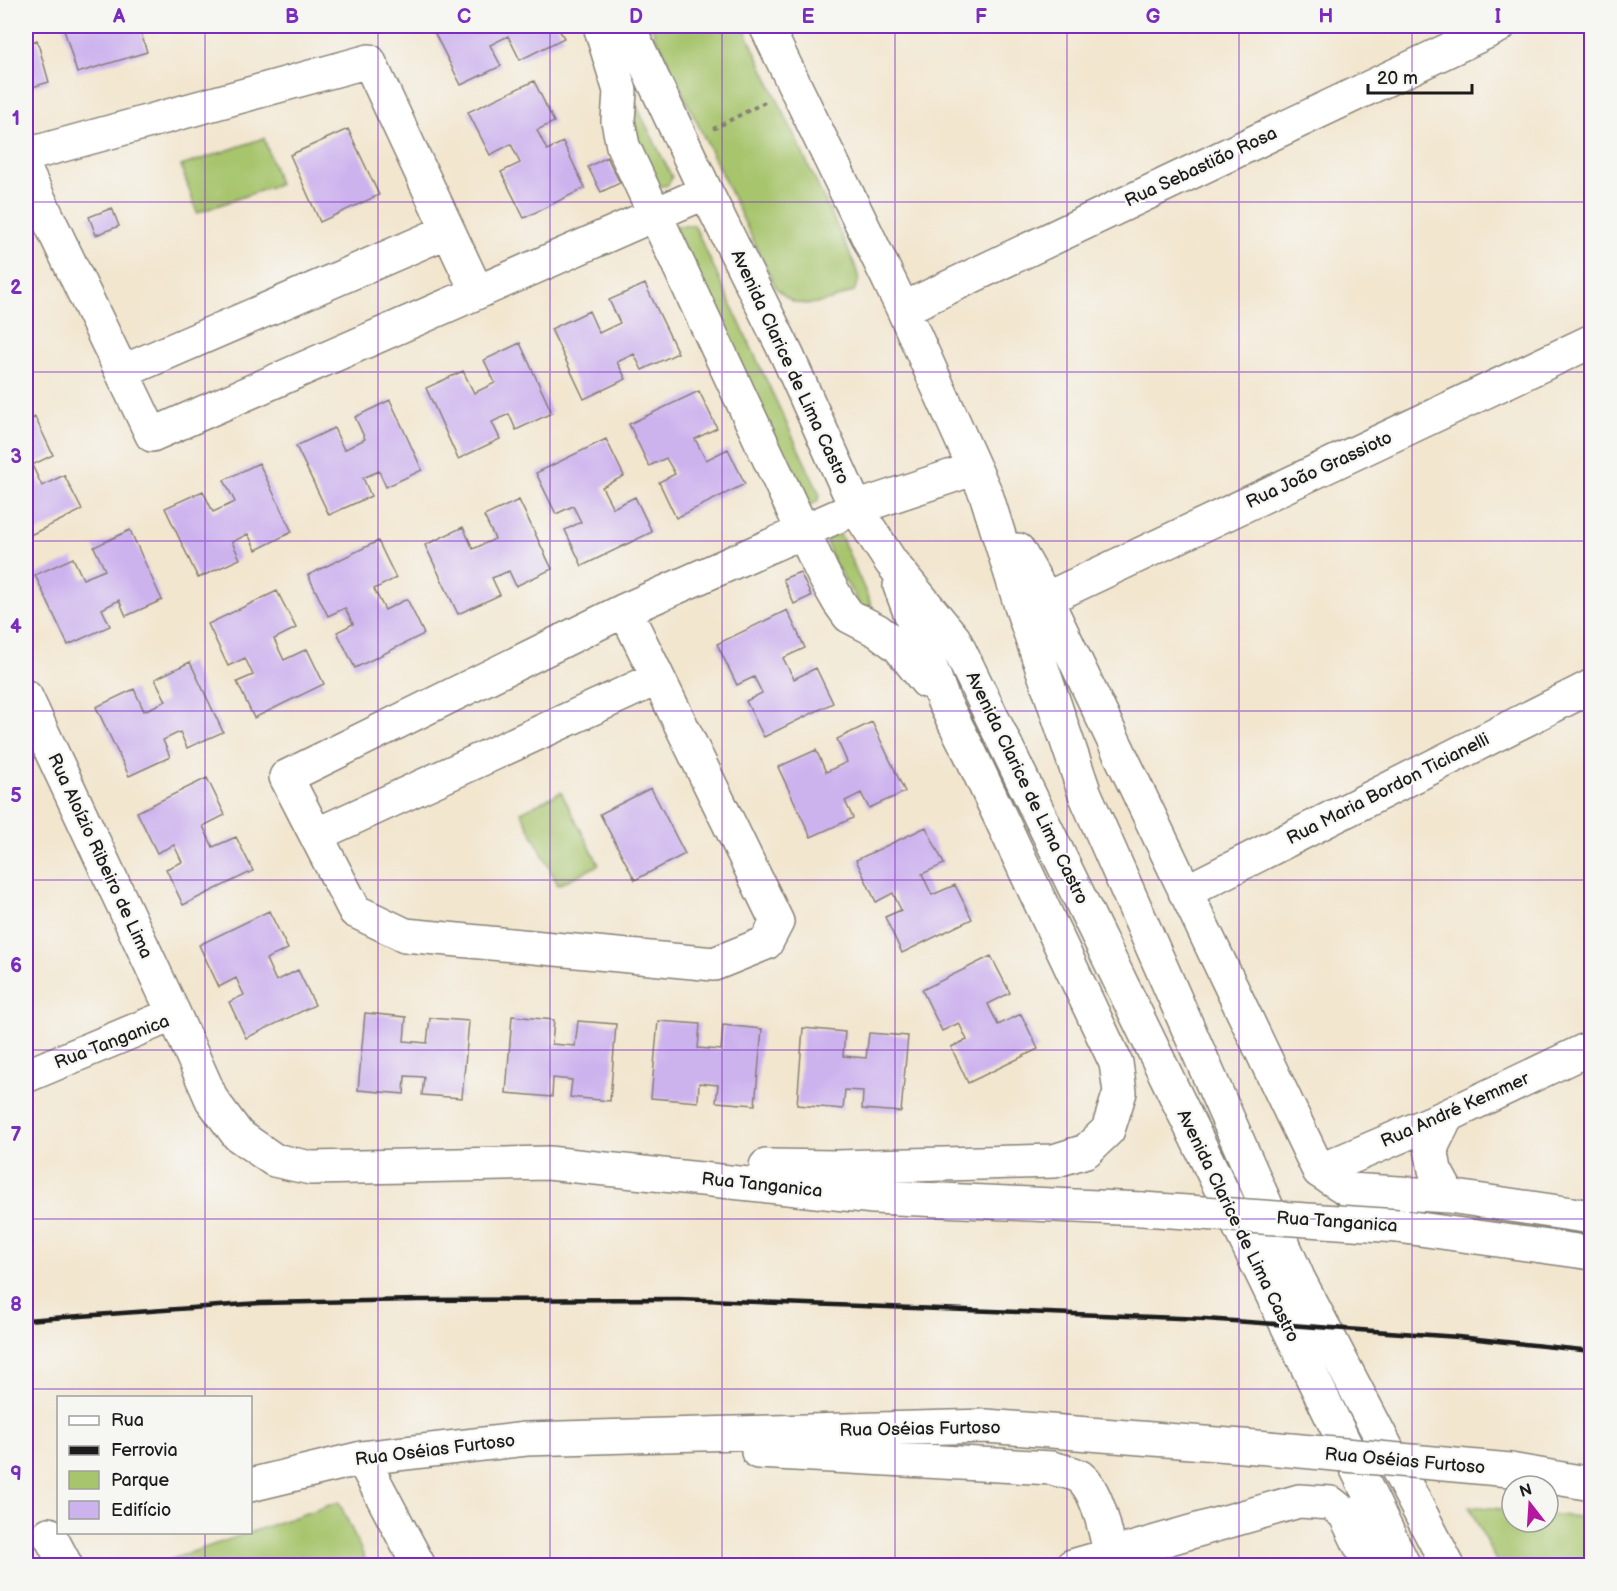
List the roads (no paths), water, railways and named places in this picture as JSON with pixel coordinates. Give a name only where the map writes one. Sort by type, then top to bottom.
[{"type":"street","points":[[600,26],[620,91],[618,121],[623,147],[823,574],[849,616],[899,647],[944,702]]},
{"type":"street","name":"Avenida Clarice de Lima Castro","points":[[628,26],[706,192],[787,355],[856,508],[891,562],[954,639],[1404,1566]]},
{"type":"street","name":"Avenida Clarice de Lima Castro","points":[[766,26],[903,309],[980,481],[1086,794],[1298,1278],[1448,1566]]},
{"type":"street","name":"Rua Sebastião Rosa","points":[[903,309],[1499,26]]},
{"type":"street","points":[[26,155],[369,61],[477,292]]},
{"type":"street","points":[[26,172],[152,435],[706,192]]},
{"type":"street","points":[[122,372],[448,231]]},
{"type":"street","name":"Rua João Grassioto","points":[[1046,599],[1592,341]]},
{"type":"street","points":[[625,610],[777,922],[766,943],[714,964],[405,935],[355,911],[286,777],[625,610],[856,508],[980,481],[1046,599],[1318,1171],[1349,1190],[1449,1196],[1592,1217]]},
{"type":"street","points":[[548,1163],[837,1167],[1054,1161],[1086,1151],[1108,1130],[1120,1092],[1116,1063],[944,702],[891,562]]},
{"type":"street","points":[[316,835],[658,678]]},
{"type":"street","name":"Rua Maria Bordon Ticianelli","points":[[1185,892],[1592,686]]},
{"type":"street","name":"Rua Aloízio Ribeiro de Lima","points":[[26,697],[35,743],[174,1014]]},
{"type":"street","name":"Rua Tanganica","points":[[26,1076],[174,1014],[212,1100],[238,1135],[274,1160],[311,1168],[548,1163],[874,1197],[1142,1209],[1398,1226],[1592,1252]]},
{"type":"street","name":"Rua André Kemmer","points":[[1318,1171],[1447,1116],[1592,1047]]},
{"type":"street","points":[[1447,1116],[1431,1148],[1435,1170],[1449,1196]]},
{"type":"street","name":"Rua Oséias Furtoso","points":[[252,1485],[362,1458],[526,1439],[986,1426],[1510,1470],[1592,1484]]},
{"type":"street","points":[[526,1439],[1052,1468],[1080,1477],[1094,1496],[1104,1523],[1110,1553]]},
{"type":"street","points":[[362,1458],[419,1566]]},
{"type":"street","points":[[1072,1566],[1110,1553],[1299,1501],[1331,1503],[1346,1515],[1370,1566]]},
{"type":"street","points":[[44,1535],[66,1566]]},
{"type":"railway","points":[[26,1320],[260,1303],[678,1299],[1205,1319],[1458,1337],[1592,1351]]}]
